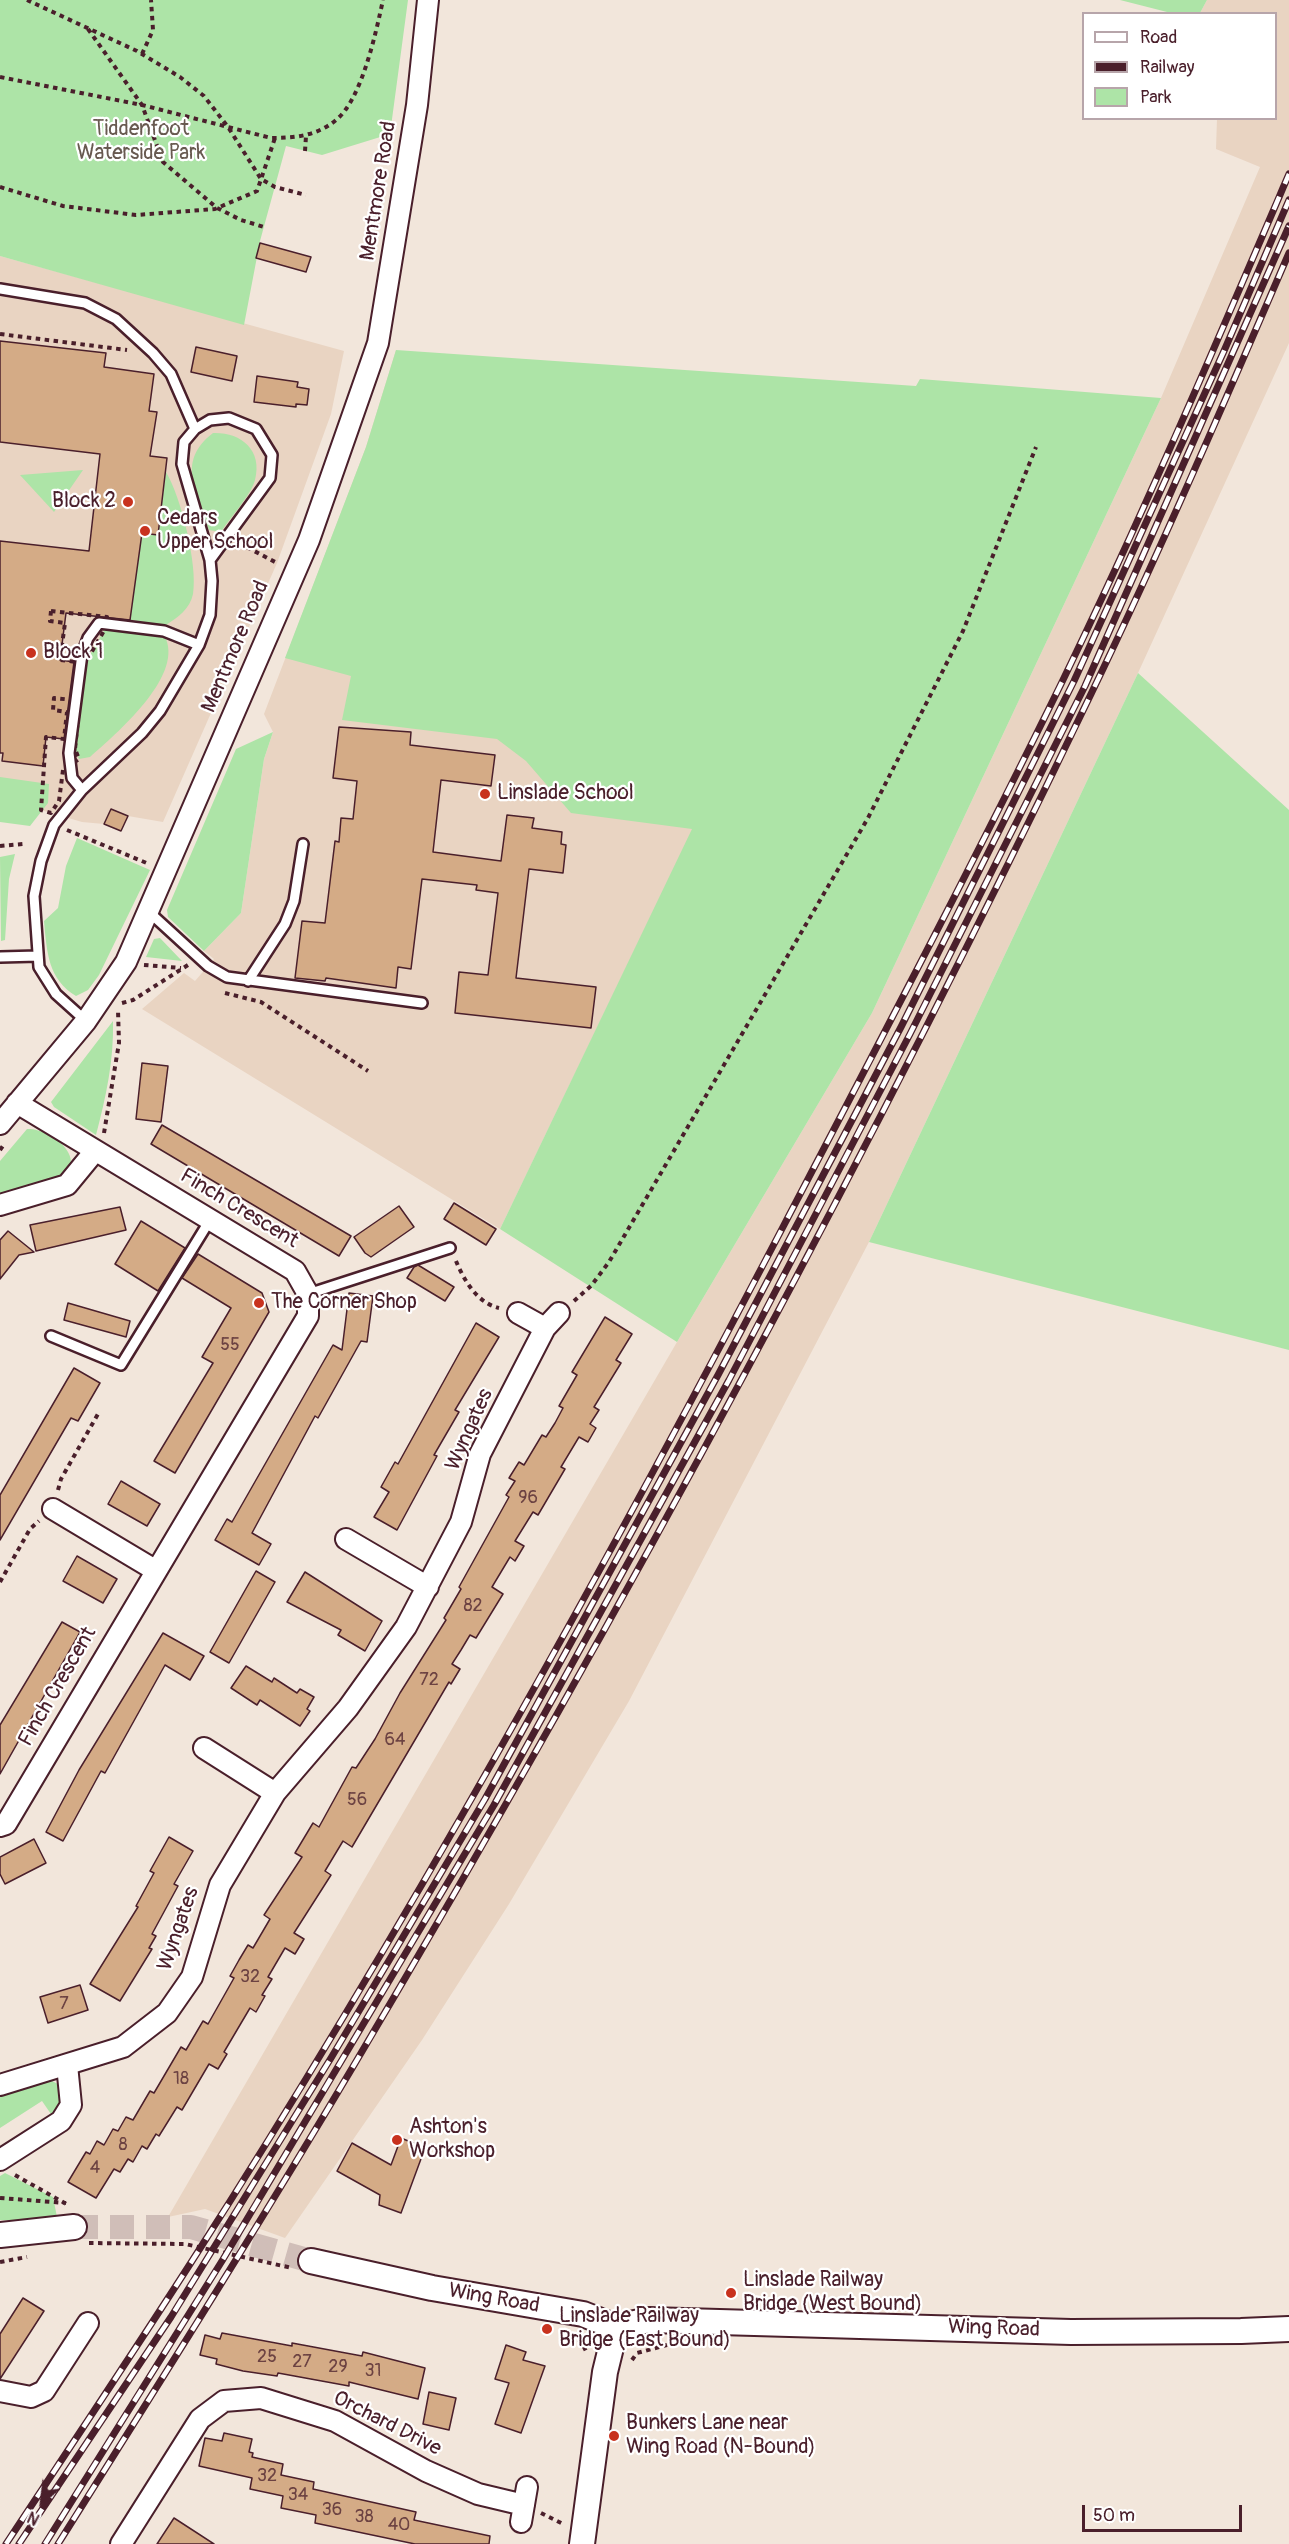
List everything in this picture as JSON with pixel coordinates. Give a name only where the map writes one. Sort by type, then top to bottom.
[{"type":"street","name":"Mentmore Road","points":[[0,1124],[86,1021],[126,962],[313,530],[378,343],[417,105],[428,0]]},
{"type":"street","name":"Finch Crescent","points":[[0,1826],[6,1824],[308,1316],[308,1294],[296,1271],[17,1103]]},
{"type":"street","points":[[0,1205],[67,1185],[95,1151]]},
{"type":"street","points":[[518,1313],[545,1328]]},
{"type":"street","name":"Wyngates","points":[[0,2085],[123,2047],[167,2013],[192,1977],[220,1885],[275,1792],[348,1708],[406,1627],[460,1521],[480,1454],[545,1328],[560,1313]]},
{"type":"street","points":[[53,1509],[155,1570]]},
{"type":"street","points":[[346,1539],[428,1587]]},
{"type":"street","points":[[204,1748],[275,1792]]},
{"type":"street","points":[[5,2167],[61,2121],[71,2105],[67,2065]]},
{"type":"street","points":[[0,2235],[73,2217]]},
{"type":"street","name":"Wing Road","points":[[311,2261],[432,2288],[583,2314],[616,2327],[649,2320],[1071,2331],[1289,2329]]},
{"type":"street","points":[[0,2391],[31,2397],[44,2391],[88,2323]]},
{"type":"street","points":[[582,2544],[605,2372],[616,2327]]},
{"type":"street","name":"Orchard Drive","points":[[121,2544],[200,2419],[224,2401],[261,2398],[335,2421],[478,2494],[524,2504]]},
{"type":"lane","points":[[0,289],[85,303],[116,319],[153,353],[171,374],[195,429]]},
{"type":"lane","points":[[86,1021],[56,994],[39,967],[34,896],[44,852],[54,825],[82,790],[148,726],[160,711],[199,645],[210,615],[210,560],[182,464],[184,442],[195,429],[210,420],[229,418],[256,429],[272,455],[270,478],[210,560]]},
{"type":"lane","points":[[82,790],[72,778],[69,753],[82,654],[93,630],[99,623],[164,631],[199,645]]},
{"type":"lane","points":[[248,981],[285,924],[294,901],[303,843]]},
{"type":"lane","points":[[149,912],[208,966],[227,977],[422,1003]]},
{"type":"lane","points":[[0,957],[38,956]]},
{"type":"lane","points":[[51,1336],[121,1365],[210,1220]]},
{"type":"lane","points":[[308,1294],[450,1248]]},
{"type":"path","points":[[27,0],[142,54],[180,76],[204,96],[228,127],[262,180],[276,187],[306,195]]},
{"type":"path","points":[[142,54],[153,30],[151,0]]},
{"type":"path","points":[[0,77],[142,105],[275,138],[306,136],[337,120],[352,98],[373,40],[383,0]]},
{"type":"path","points":[[88,29],[142,105],[163,162],[217,208],[241,220],[264,227]]},
{"type":"path","points":[[305,151],[306,136]]},
{"type":"path","points":[[0,187],[63,206],[136,215],[217,208],[257,192],[275,138]]},
{"type":"path","points":[[0,334],[131,350]]},
{"type":"path","points":[[560,1313],[591,1286],[609,1262],[868,818],[963,631],[1036,447]]},
{"type":"path","points":[[235,541],[294,571]]},
{"type":"path","points":[[54,825],[166,870]]},
{"type":"path","points":[[0,846],[23,844]]},
{"type":"path","points":[[95,1151],[103,1138],[119,1042],[118,1004],[133,1000],[181,968],[191,964],[195,970]]},
{"type":"path","points":[[137,968],[146,965],[181,968]]},
{"type":"path","points":[[217,990],[261,1002],[368,1071]]},
{"type":"path","points":[[450,1248],[466,1283],[492,1306],[518,1313]]},
{"type":"path","points":[[5,2167],[66,2203],[73,2217]]},
{"type":"path","points":[[0,2198],[66,2203]]},
{"type":"shaded area","points":[[1207,0],[1289,0],[1289,343],[1138,673],[869,1242],[629,1701],[509,1904],[422,2040],[285,2238],[205,2209],[168,2217],[677,1342],[872,1013],[1161,398],[1260,167],[1216,149],[1217,120],[1277,120],[1277,12],[1201,12]]},
{"type":"shaded area","name":"Cedars Upper School","points":[[0,256],[344,351],[331,414],[277,563],[163,822],[128,816],[111,809],[104,824],[82,822],[0,798]]},
{"type":"shaded area","name":"Linslade School","points":[[396,350],[693,829],[500,1229],[142,1009],[184,973],[195,981],[214,959],[204,951],[241,913],[264,759],[273,732],[264,714],[366,447]]},
{"type":"green space","name":"Tiddenfoot Waterside Park","points":[[0,0],[408,0],[390,134],[322,155],[286,146],[260,241],[244,325],[0,256]]},
{"type":"green space","points":[[1120,0],[1207,0],[1201,12],[1167,12]]},
{"type":"green space","points":[[396,350],[916,386],[920,379],[1161,398],[872,1013],[677,1342],[500,1229],[692,829],[571,813],[526,761],[497,739],[342,720],[351,676],[285,658],[366,447]]},
{"type":"green space","points":[[213,433],[223,433],[240,439],[252,451],[257,469],[253,486],[221,532],[209,530],[192,478],[195,455]]},
{"type":"green space","points":[[83,470],[54,512],[20,475]]},
{"type":"green space","points":[[166,472],[172,483],[187,532],[194,581],[189,604],[179,616],[166,625],[130,620],[142,533],[158,534]]},
{"type":"green space","points":[[105,629],[157,635],[166,639],[168,654],[165,671],[144,704],[130,720],[90,757],[79,759],[75,749],[83,667]]},
{"type":"green space","points":[[1138,673],[1289,810],[1289,1350],[869,1242]]},
{"type":"green space","points":[[273,732],[264,759],[241,913],[204,951],[168,917],[167,910],[236,749]]},
{"type":"green space","points":[[0,777],[49,784],[48,803],[30,826],[0,822]]},
{"type":"green space","points":[[77,838],[150,870],[99,975],[88,990],[76,996],[60,982],[54,973],[46,944],[44,921],[58,908],[66,866]]},
{"type":"green space","points":[[15,854],[9,879],[5,940],[1,941],[0,857]]},
{"type":"green space","points":[[160,938],[182,961],[146,957],[154,939]]},
{"type":"green space","points":[[113,1021],[109,1078],[96,1135],[54,1107],[51,1102]]},
{"type":"green space","points":[[27,1129],[47,1134],[64,1147],[70,1155],[71,1163],[68,1171],[45,1184],[0,1196],[0,1161]]},
{"type":"green space","points":[[48,2079],[60,2085],[65,2105],[53,2117],[42,2101],[0,2128],[0,2094]]},
{"type":"green space","points":[[5,2173],[53,2197],[57,2217],[24,2221],[0,2220],[0,2176]]},
{"type":"building","points":[[260,243],[311,257],[306,272],[256,258]]},
{"type":"building","points":[[0,341],[106,353],[104,367],[154,374],[149,411],[157,412],[150,456],[167,458],[158,535],[142,533],[130,620],[66,613],[60,660],[74,662],[64,739],[46,737],[43,766],[2,761],[3,753],[0,753],[0,541],[89,551],[100,454],[0,442]]},
{"type":"building","points":[[196,347],[237,356],[232,381],[191,372]]},
{"type":"building","points":[[257,376],[298,382],[297,387],[309,389],[307,405],[296,404],[296,407],[254,402]]},
{"type":"building","points":[[339,727],[411,732],[410,745],[495,755],[491,786],[441,780],[433,852],[501,861],[507,815],[534,818],[532,828],[562,832],[561,844],[566,845],[563,873],[529,869],[516,978],[596,987],[591,1028],[455,1013],[459,972],[488,975],[498,893],[476,890],[477,885],[422,879],[411,969],[398,967],[396,988],[326,978],[325,981],[295,978],[302,921],[325,923],[335,841],[339,842],[341,818],[353,819],[357,781],[333,778]]},
{"type":"building","points":[[111,809],[128,816],[121,831],[104,824]]},
{"type":"building","points":[[142,1063],[168,1066],[161,1122],[136,1119]]},
{"type":"building","points":[[162,1125],[351,1236],[339,1256],[151,1144]]},
{"type":"building","points":[[454,1203],[496,1229],[486,1245],[444,1219]]},
{"type":"building","points":[[399,1206],[414,1227],[371,1257],[365,1253],[354,1237]]},
{"type":"building","points":[[120,1207],[126,1230],[36,1251],[30,1225]]},
{"type":"building","points":[[141,1221],[185,1248],[158,1291],[115,1264]]},
{"type":"building","points":[[8,1231],[34,1252],[19,1255],[0,1279],[0,1240]]},
{"type":"building","points":[[198,1254],[262,1293],[269,1312],[175,1473],[154,1461],[213,1363],[202,1357],[231,1308],[182,1278]]},
{"type":"building","points":[[418,1265],[454,1287],[445,1301],[407,1278]]},
{"type":"building","points":[[349,1293],[373,1296],[367,1342],[361,1341],[318,1418],[315,1416],[252,1533],[271,1544],[259,1565],[215,1540],[227,1519],[232,1522],[333,1345],[342,1350]]},
{"type":"building","points":[[68,1303],[130,1321],[126,1337],[64,1320]]},
{"type":"building","points":[[605,1317],[632,1334],[616,1360],[621,1363],[594,1407],[599,1410],[590,1424],[596,1428],[588,1442],[579,1437],[561,1467],[565,1469],[538,1515],[533,1512],[515,1541],[524,1546],[515,1561],[510,1557],[492,1587],[503,1594],[476,1638],[470,1635],[452,1664],[460,1669],[451,1684],[449,1682],[352,1847],[343,1841],[325,1871],[331,1875],[294,1933],[304,1939],[295,1954],[285,1948],[268,1977],[272,1979],[262,1995],[265,1996],[256,2012],[250,2008],[224,2052],[227,2054],[218,2069],[209,2064],[182,2110],[177,2107],[159,2136],[156,2134],[147,2149],[142,2146],[133,2162],[128,2159],[120,2172],[114,2169],[96,2198],[68,2182],[86,2152],[90,2154],[97,2141],[104,2145],[113,2129],[118,2131],[126,2117],[133,2120],[150,2091],[154,2093],[181,2047],[186,2050],[203,2021],[208,2024],[234,1978],[230,1976],[239,1960],[248,1945],[253,1948],[270,1919],[264,1915],[302,1857],[295,1853],[313,1823],[319,1827],[352,1767],[356,1768],[375,1739],[400,1693],[446,1620],[444,1618],[461,1589],[459,1587],[509,1497],[506,1495],[515,1481],[509,1478],[519,1462],[524,1465],[542,1435],[546,1437],[555,1423],[563,1408],[559,1406],[577,1375],[572,1372]]},
{"type":"building","points":[[476,1323],[499,1337],[455,1410],[459,1412],[434,1455],[437,1456],[397,1530],[374,1517],[389,1492],[381,1487],[395,1462],[398,1464]]},
{"type":"building","points":[[74,1368],[100,1383],[78,1421],[71,1418],[0,1540],[0,1495]]},
{"type":"building","points":[[121,1481],[160,1504],[147,1526],[108,1504]]},
{"type":"building","points":[[77,1556],[117,1579],[103,1603],[63,1581]]},
{"type":"building","points":[[256,1571],[275,1582],[229,1663],[210,1652]]},
{"type":"building","points":[[305,1572],[382,1621],[365,1651],[338,1635],[341,1630],[287,1602]]},
{"type":"building","points":[[62,1622],[80,1632],[0,1774],[0,1725]]},
{"type":"building","points":[[163,1633],[204,1656],[190,1680],[165,1665],[105,1773],[101,1771],[63,1841],[46,1832],[79,1770]]},
{"type":"building","points":[[246,1666],[272,1682],[274,1678],[297,1693],[300,1689],[314,1697],[307,1709],[310,1711],[300,1726],[260,1700],[257,1705],[231,1688]]},
{"type":"building","points":[[169,1837],[193,1851],[174,1884],[178,1886],[152,1934],[156,1936],[149,1948],[152,1949],[120,2001],[90,1984],[138,1907],[136,1906],[154,1873],[150,1871]]},
{"type":"building","points":[[34,1839],[46,1863],[5,1884],[0,1874],[0,1857]]},
{"type":"building","points":[[80,1985],[88,2010],[48,2023],[40,1997]]},
{"type":"building","points":[[401,2138],[425,2148],[401,2213],[379,2205],[380,2195],[337,2171],[352,2143],[391,2165]]},
{"type":"building","points":[[23,2298],[44,2311],[0,2379],[0,2334]]},
{"type":"building","points":[[222,2333],[362,2356],[363,2352],[425,2368],[418,2399],[349,2382],[349,2386],[278,2373],[277,2376],[243,2371],[216,2364],[217,2359],[200,2355],[205,2335],[220,2339]]},
{"type":"building","points":[[506,2345],[526,2352],[523,2360],[545,2366],[521,2433],[495,2424],[509,2383],[495,2379]]},
{"type":"building","points":[[429,2392],[456,2398],[449,2430],[423,2424]]},
{"type":"building","points":[[224,2433],[252,2439],[249,2452],[253,2453],[252,2457],[283,2464],[281,2475],[314,2482],[313,2489],[416,2512],[414,2520],[490,2536],[489,2544],[415,2544],[315,2523],[316,2515],[281,2508],[283,2496],[250,2489],[252,2478],[199,2466],[205,2438],[222,2441]]},
{"type":"building","points":[[174,2518],[214,2544],[157,2544]]},
{"type":"tunnel","points":[[74,2227],[191,2227],[311,2261]]},
{"type":"railway","points":[[6,2544],[192,2261],[272,2135],[349,2007],[500,1749],[715,1357],[890,1022],[1062,682],[1150,493],[1289,174]]},
{"type":"railway","points":[[19,2544],[171,2317],[331,2058],[485,1799],[718,1375],[901,1027],[1074,681],[1224,351],[1289,200]]},
{"type":"railway","points":[[45,2544],[222,2261],[494,1805],[729,1380],[910,1034],[1085,686],[1289,226]]},
{"type":"railway","points":[[58,2544],[245,2246],[354,2065],[549,1728],[737,1388],[829,1216],[1006,869],[1168,530],[1289,253]]},
{"type":"place","name":"Block 2","points":[[128,502]]},
{"type":"place","name":"Cedars Upper School","points":[[145,531]]},
{"type":"place","name":"Block 1","points":[[31,653]]},
{"type":"place","name":"Linslade School","points":[[485,794]]},
{"type":"place","name":"The Corner Shop","points":[[259,1303]]},
{"type":"place","name":"Ashton's Workshop","points":[[397,2140]]},
{"type":"place","name":"Linslade Railway Bridge (West Bound)","points":[[731,2293]]},
{"type":"place","name":"Linslade Railway Bridge (East Bound)","points":[[547,2329]]},
{"type":"place","name":"Bunkers Lane near Wing Road (N-Bound)","points":[[614,2436]]}]
